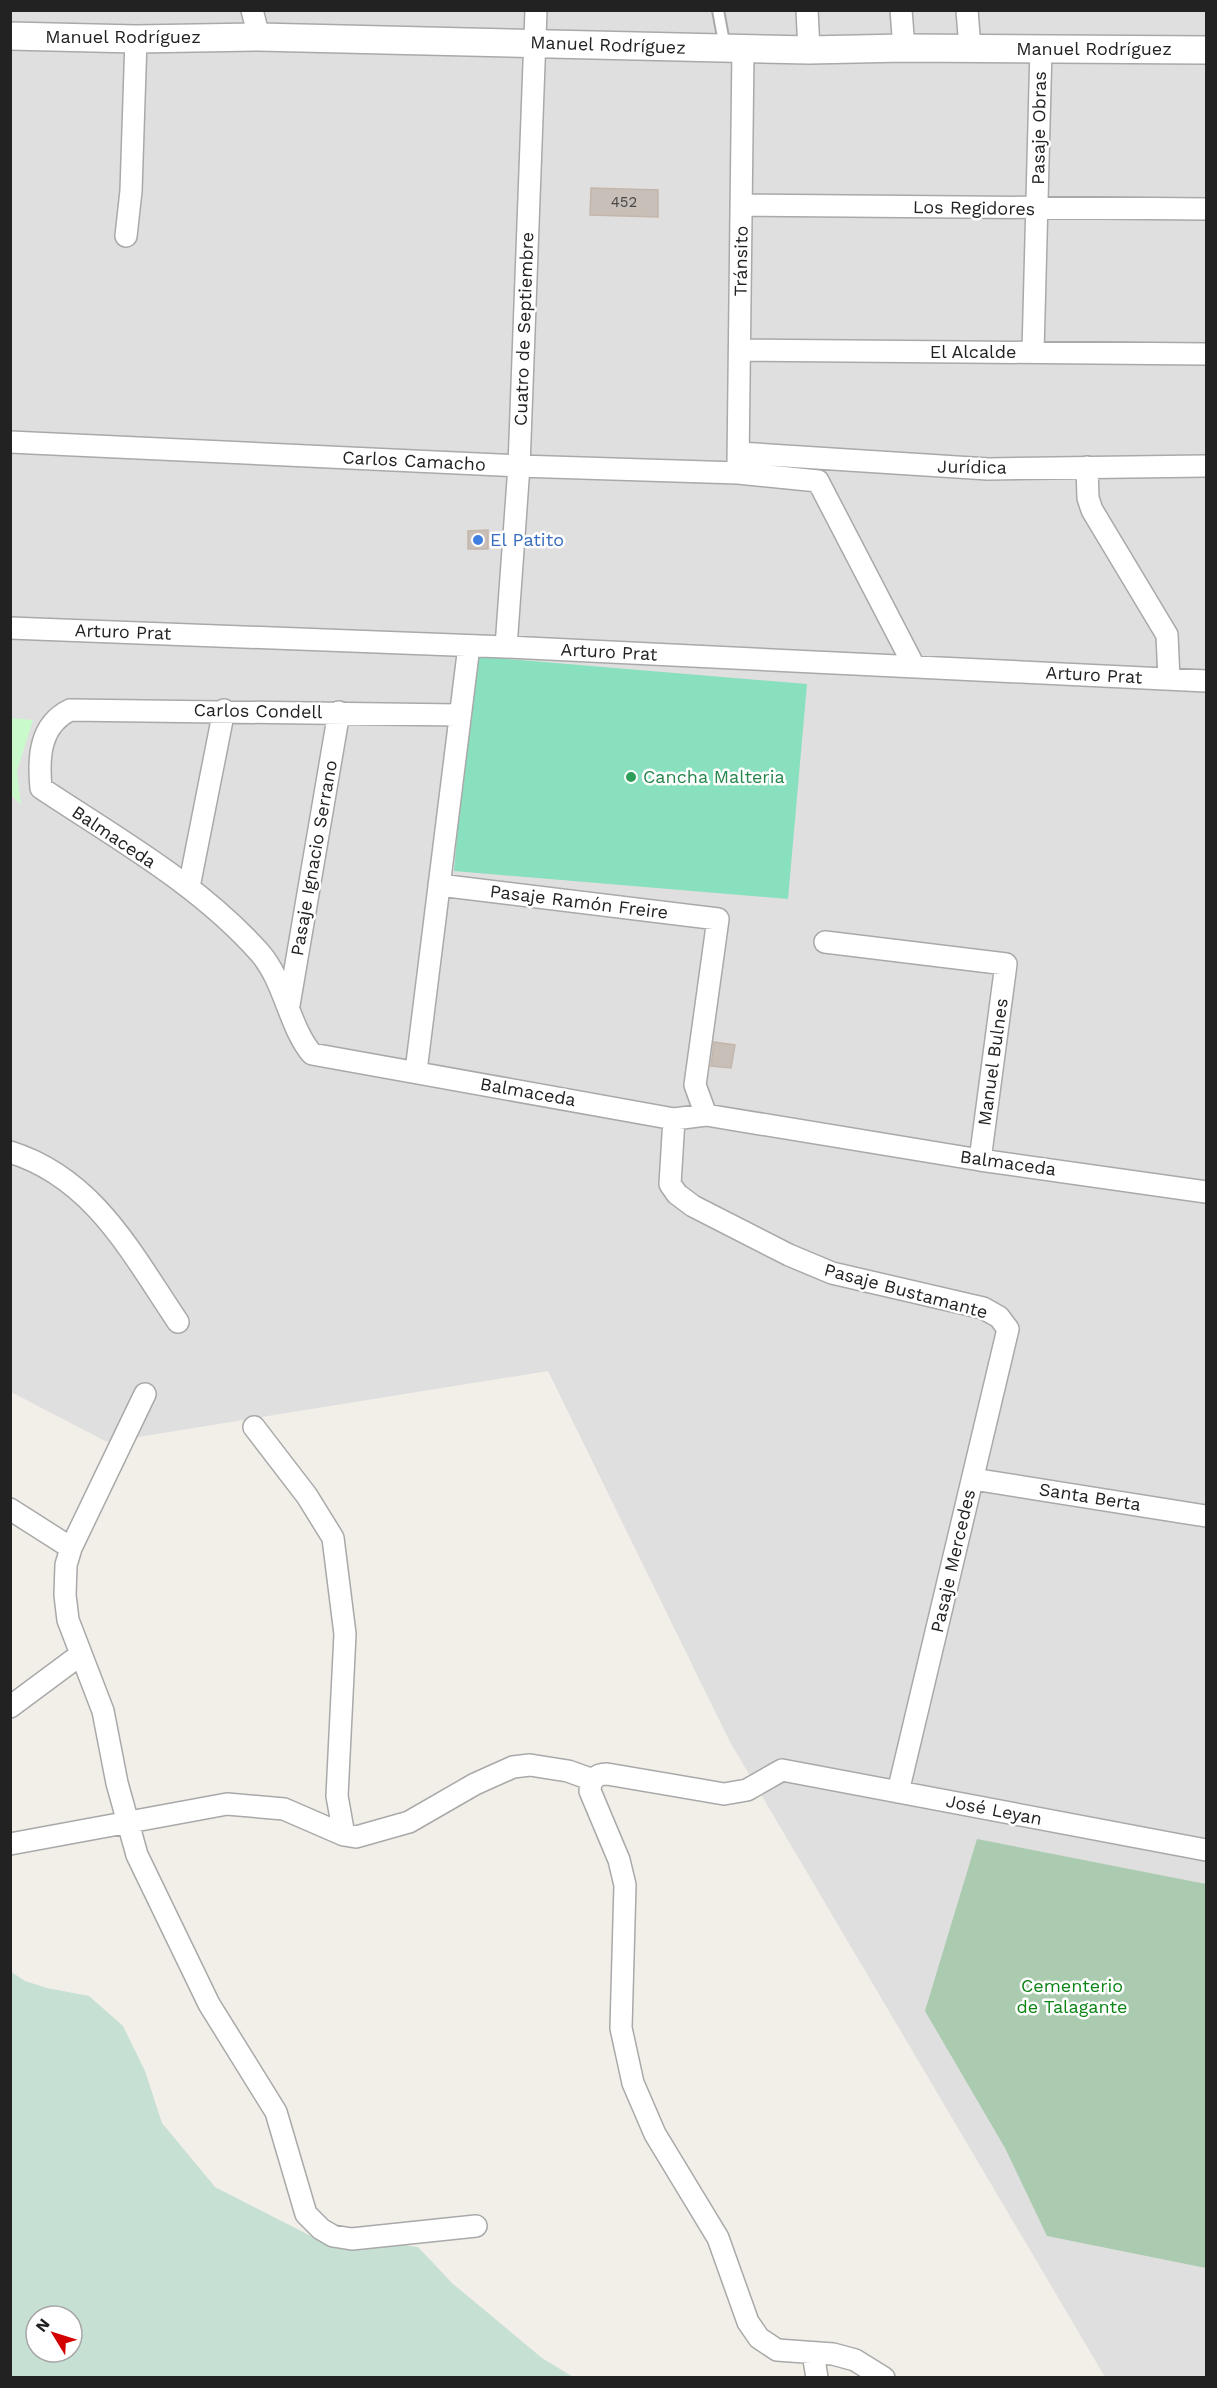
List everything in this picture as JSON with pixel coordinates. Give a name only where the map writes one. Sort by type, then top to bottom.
[{"type":"street","points":[[252,10],[259,37]]},
{"type":"street","name":"Cuatro de Septiembre","points":[[506,647],[519,466],[536,10]]},
{"type":"street","points":[[807,10],[809,50]]},
{"type":"street","points":[[901,10],[904,48]]},
{"type":"street","points":[[967,10],[970,48]]},
{"type":"street","name":"Manuel Rodríguez","points":[[10,36],[136,39],[259,37],[809,50],[904,48],[1206,50]]},
{"type":"street","points":[[126,236],[131,191],[136,39]]},
{"type":"street","name":"Pasaje Obras","points":[[1033,352],[1041,48]]},
{"type":"street","name":"Tránsito","points":[[734,49],[741,205],[739,463]]},
{"type":"street","name":"Los Regidores","points":[[741,205],[1206,209]]},
{"type":"street","name":"El Alcalde","points":[[740,350],[1206,354]]},
{"type":"street","name":"Carlos Camacho","points":[[10,442],[519,466],[739,463],[818,481],[914,666]]},
{"type":"street","name":"Jurídica","points":[[739,463],[988,469],[1206,466]]},
{"type":"street","points":[[1087,467],[1088,498],[1092,510],[1167,635],[1169,679]]},
{"type":"street","name":"Arturo Prat","points":[[10,628],[506,647],[1206,681]]},
{"type":"street","points":[[416,1071],[469,646]]},
{"type":"street","name":"Carlos Condell","points":[[58,716],[70,710],[224,710],[459,715]]},
{"type":"street","points":[[189,887],[224,710]]},
{"type":"street","name":"Pasaje Ignacio Serrano","points":[[289,1005],[339,712]]},
{"type":"street","name":"Balmaceda","points":[[58,716],[47,728],[39,768],[41,788],[189,887],[261,955],[289,1005],[301,1041],[312,1054],[674,1119],[706,1115],[980,1160],[1206,1192]]},
{"type":"street","name":"Pasaje Ramón Freire","points":[[439,885],[718,919],[695,1085],[699,1103],[706,1115]]},
{"type":"street","name":"Manuel Bulnes","points":[[825,942],[1006,964],[980,1160]]},
{"type":"street","name":"Pasaje Bustamante","points":[[674,1119],[670,1184],[676,1194],[693,1206],[809,1264],[850,1278],[983,1308],[999,1317],[1008,1329]]},
{"type":"street","points":[[10,1152],[63,1176],[106,1215],[178,1322]]},
{"type":"street","name":"Pasaje Mercedes","points":[[898,1792],[1008,1329]]},
{"type":"street","points":[[145,1394],[71,1548],[66,1565],[65,1595],[68,1620],[103,1711],[127,1823],[137,1855],[208,2004],[276,2112],[306,2214],[327,2232],[352,2239],[476,2226]]},
{"type":"street","points":[[254,1427],[307,1496],[333,1538],[345,1634],[338,1796],[344,1835]]},
{"type":"street","name":"Santa Berta","points":[[973,1479],[1206,1516]]},
{"type":"street","points":[[10,1509],[71,1548]]},
{"type":"street","points":[[10,1707],[80,1655]]},
{"type":"street","points":[[10,1844],[227,1804],[248,1804],[292,1812],[344,1835],[356,1837],[409,1822],[475,1784],[513,1767],[530,1765],[568,1771],[593,1780],[590,1791],[619,1860],[625,1885],[621,2028],[630,2074],[642,2109],[654,2134],[718,2238],[744,2313],[753,2331],[777,2350],[833,2354],[855,2360],[884,2378]]},
{"type":"street","name":"José Leyan","points":[[593,1780],[597,1776],[607,1774],[724,1794],[747,1790],[782,1770],[1206,1850]]},
{"type":"street","points":[[813,2353],[817,2378]]},
{"type":"lane","points":[[718,10],[734,49]]},
{"type":"shaded area","points":[[10,11],[1206,11],[1206,2377],[1105,2377],[730,1742],[548,1371],[107,1442],[11,1392]]},
{"type":"green space","name":"Cancha Malteria","points":[[473,656],[807,684],[788,899],[454,871]]},
{"type":"green space","points":[[11,718],[33,720],[17,771],[21,805],[11,795]]},
{"type":"green space","name":"Cementerio de Talagante","points":[[977,1839],[1206,1884],[1206,2268],[1047,2236],[1005,2148],[925,2011]]},
{"type":"green space","points":[[10,1971],[25,1981],[47,1988],[89,1996],[123,2026],[145,2071],[162,2123],[215,2187],[309,2235],[357,2249],[398,2244],[418,2247],[452,2283],[542,2358],[573,2377],[11,2377]]},
{"type":"building","points":[[591,188],[658,190],[658,217],[590,215]]},
{"type":"building","name":"El Patito","points":[[488,530],[488,549],[468,549],[468,531]]},
{"type":"building","points":[[714,1042],[735,1045],[731,1068],[711,1066]]},
{"type":"place","name":"El Patito","points":[[478,540]]},
{"type":"place","name":"Cancha Malteria","points":[[631,777]]}]
